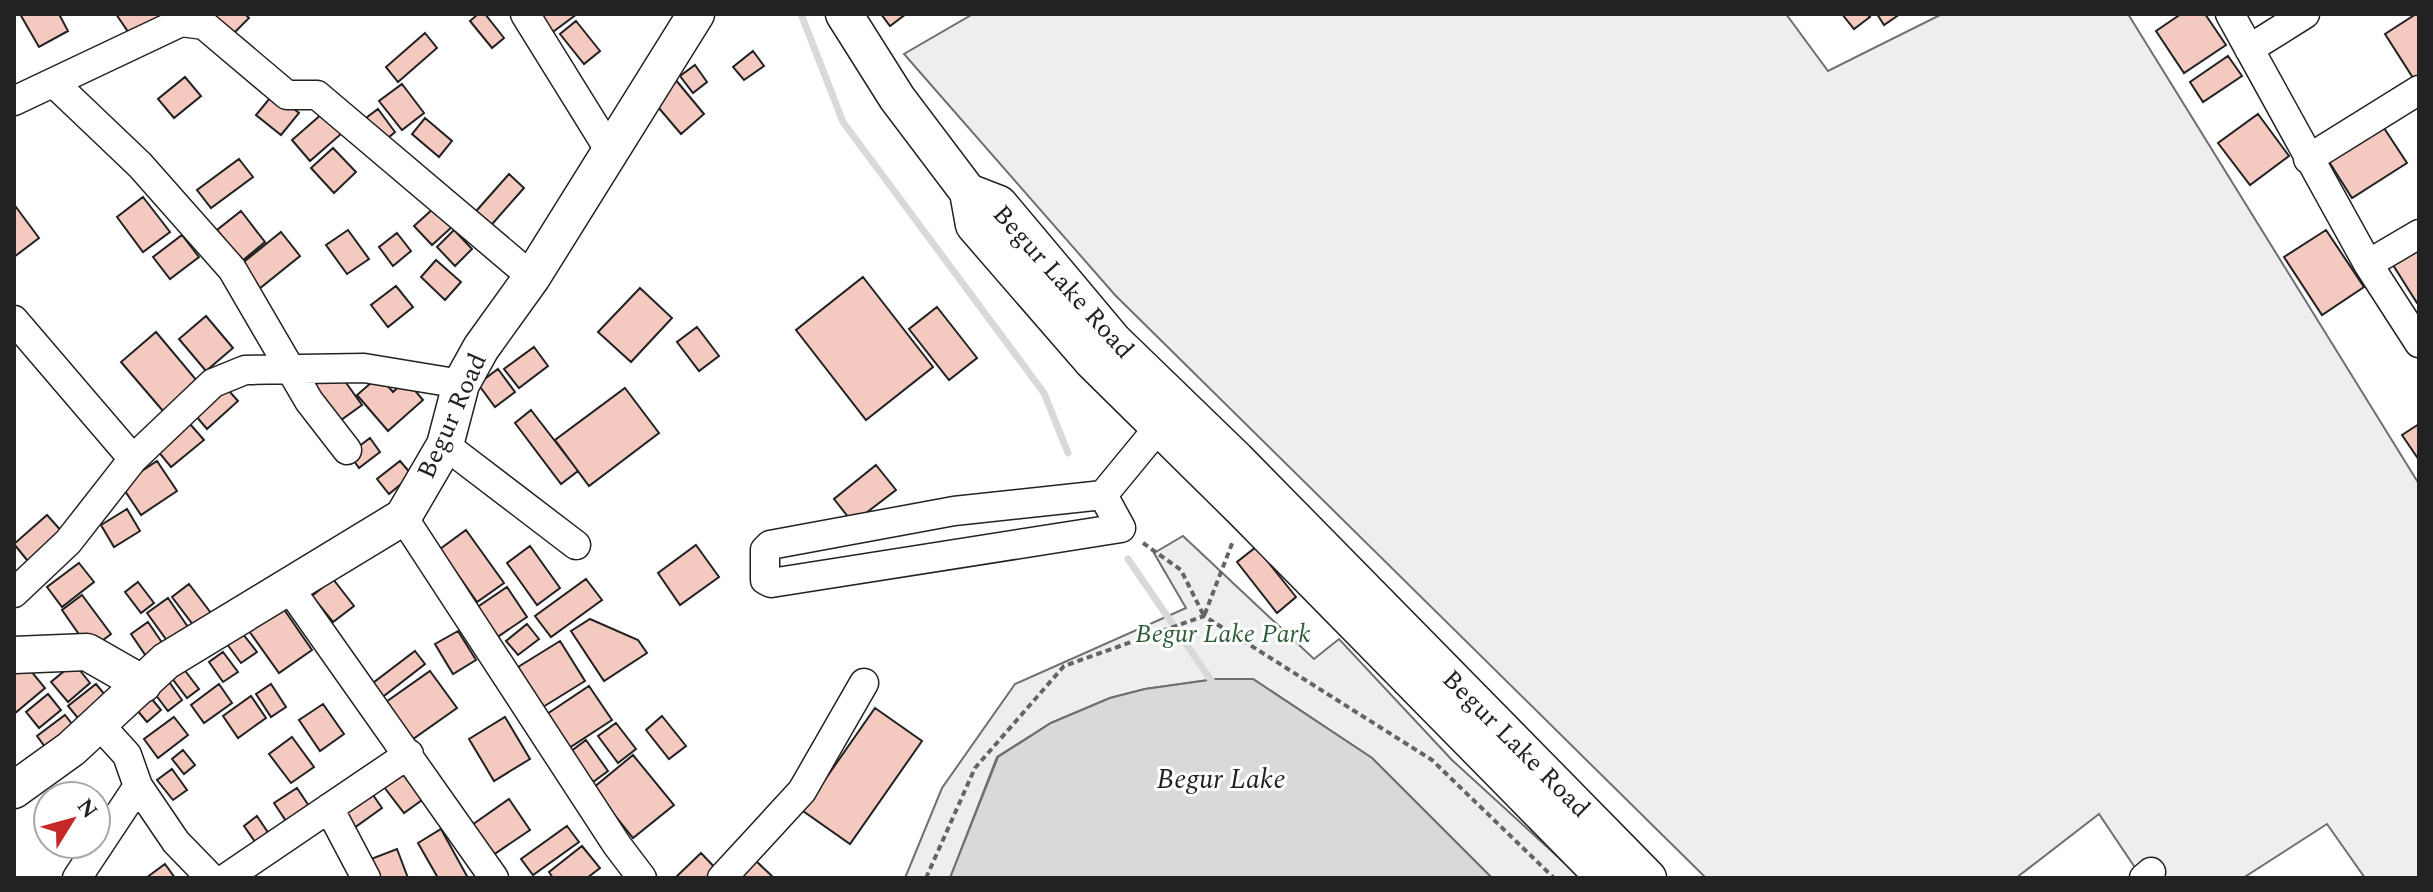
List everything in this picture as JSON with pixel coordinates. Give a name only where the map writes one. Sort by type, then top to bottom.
[{"type":"main road","name":"Begur Road","points":[[14,790],[71,749],[166,661],[403,517],[445,445],[461,384],[481,348],[532,277],[696,14]]},
{"type":"main road","points":[[844,14],[897,98],[968,192]]},
{"type":"main road","name":"Begur Lake Road","points":[[968,192],[974,225],[1092,361],[1159,427],[1225,471],[1244,511],[1544,795],[1648,878]]},
{"type":"main road","name":"Begur Lake Road","points":[[968,192],[999,204],[1225,471],[1544,795],[1605,878]]},
{"type":"main road","points":[[14,655],[87,652],[143,684]]},
{"type":"street","points":[[525,14],[610,151]]},
{"type":"street","points":[[2230,14],[2368,264],[2419,343]]},
{"type":"street","points":[[2249,49],[2305,14]]},
{"type":"street","points":[[14,101],[181,22],[195,19],[287,95],[317,95],[532,277]]},
{"type":"street","points":[[55,84],[140,165],[232,269],[309,401],[347,450]]},
{"type":"street","points":[[2308,159],[2419,90]]},
{"type":"street","points":[[2368,264],[2419,234]]},
{"type":"street","points":[[14,320],[133,459]]},
{"type":"street","points":[[20,576],[68,542],[133,459],[213,383],[245,370],[364,368],[461,384]]},
{"type":"street","points":[[1103,495],[1121,528],[771,583],[765,580],[765,550],[770,545],[954,511],[1103,495],[1159,427]]},
{"type":"street","points":[[445,445],[576,545]]},
{"type":"street","points":[[403,517],[617,845],[642,878]]},
{"type":"street","points":[[288,586],[494,878]]},
{"type":"street","points":[[722,878],[802,791],[864,683]]},
{"type":"street","points":[[98,723],[127,755],[138,786],[176,842],[211,878]]},
{"type":"street","points":[[226,878],[409,754]]},
{"type":"street","points":[[77,878],[138,786]]},
{"type":"street","points":[[329,808],[366,878]]},
{"type":"path","points":[[926,878],[975,768],[1064,666],[1204,616],[1244,511]]},
{"type":"path","points":[[1121,528],[1181,570],[1204,616],[1432,760],[1554,878]]},
{"type":"green space","points":[[973,14],[1786,14],[1828,71],[1942,14],[2128,14],[2419,484],[2419,878],[2365,878],[2327,824],[2243,878],[2142,878],[2099,814],[2016,878],[1706,878],[1115,295],[904,54]]},
{"type":"green space","name":"Begur Lake Park","points":[[1183,536],[1314,659],[1339,639],[1452,760],[1581,878],[1492,878],[1372,758],[1253,679],[1216,679],[1145,689],[1110,698],[1051,723],[997,757],[950,878],[905,878],[942,788],[1015,684],[1186,608],[1154,553]]},
{"type":"water","name":"Begur Lake","points":[[1216,679],[1253,679],[1372,758],[1492,878],[950,878],[998,757],[1051,723],[1110,698],[1145,689]]},
{"type":"building","points":[[20,14],[59,14],[68,31],[39,47]]},
{"type":"building","points":[[116,14],[158,14],[161,19],[133,39]]},
{"type":"building","points":[[208,14],[245,14],[249,18],[230,37]]},
{"type":"building","points":[[478,14],[485,14],[504,38],[492,48],[470,21]]},
{"type":"building","points":[[536,14],[577,14],[550,34]]},
{"type":"building","points":[[881,14],[906,14],[890,26]]},
{"type":"building","points":[[1842,14],[1867,14],[1870,17],[1854,29]]},
{"type":"building","points":[[1877,14],[1900,14],[1884,25]]},
{"type":"building","points":[[2181,14],[2205,14],[2226,45],[2184,73],[2156,31]]},
{"type":"building","points":[[2419,14],[2419,78],[2415,81],[2385,34]]},
{"type":"building","points":[[576,21],[600,51],[584,64],[560,34]]},
{"type":"building","points":[[425,33],[437,48],[398,82],[386,67]]},
{"type":"building","points":[[753,51],[764,66],[744,80],[733,67]]},
{"type":"building","points":[[2228,56],[2242,76],[2203,102],[2190,82]]},
{"type":"building","points":[[695,65],[707,82],[693,93],[680,76]]},
{"type":"building","points":[[185,77],[201,96],[174,118],[158,99]]},
{"type":"building","points":[[675,79],[704,114],[681,134],[652,100]]},
{"type":"building","points":[[402,84],[424,113],[402,130],[379,101]]},
{"type":"building","points":[[274,93],[299,113],[281,135],[256,115]]},
{"type":"building","points":[[378,109],[395,132],[381,144],[362,121]]},
{"type":"building","points":[[323,113],[341,134],[310,161],[292,140]]},
{"type":"building","points":[[2258,114],[2289,156],[2250,185],[2218,143]]},
{"type":"building","points":[[425,118],[452,141],[439,157],[412,134]]},
{"type":"building","points":[[2380,122],[2407,163],[2352,198],[2326,157]]},
{"type":"building","points":[[333,148],[356,172],[334,193],[311,168]]},
{"type":"building","points":[[239,159],[253,177],[211,208],[197,190]]},
{"type":"building","points":[[509,174],[524,188],[486,231],[470,218]]},
{"type":"building","points":[[143,197],[170,232],[143,252],[117,217]]},
{"type":"building","points":[[16,207],[39,238],[14,257],[14,209]]},
{"type":"building","points":[[435,207],[453,226],[432,245],[414,226]]},
{"type":"building","points":[[241,211],[265,242],[242,261],[217,230]]},
{"type":"building","points":[[348,230],[369,259],[347,274],[326,245]]},
{"type":"building","points":[[454,230],[472,249],[455,266],[437,247]]},
{"type":"building","points":[[2326,230],[2364,287],[2322,315],[2284,257]]},
{"type":"building","points":[[281,232],[300,256],[259,289],[240,265]]},
{"type":"building","points":[[397,233],[411,251],[393,266],[379,247]]},
{"type":"building","points":[[182,235],[199,257],[170,279],[153,257]]},
{"type":"building","points":[[2419,248],[2419,303],[2417,303],[2393,265]]},
{"type":"building","points":[[436,260],[461,282],[445,300],[421,277]]},
{"type":"building","points":[[863,277],[933,367],[866,420],[796,330]]},
{"type":"building","points":[[396,286],[413,307],[388,327],[371,305]]},
{"type":"building","points":[[640,288],[672,318],[631,362],[598,332]]},
{"type":"building","points":[[937,307],[977,358],[949,380],[909,329]]},
{"type":"building","points":[[206,316],[233,348],[206,371],[179,339]]},
{"type":"building","points":[[697,327],[719,356],[699,371],[677,342]]},
{"type":"building","points":[[156,332],[198,382],[163,411],[121,362]]},
{"type":"building","points":[[534,347],[548,366],[519,388],[504,369]]},
{"type":"building","points":[[498,369],[515,392],[495,407],[478,384]]},
{"type":"building","points":[[339,373],[362,405],[334,425],[304,384]]},
{"type":"building","points":[[379,376],[393,392],[406,380],[423,400],[388,431],[357,395]]},
{"type":"building","points":[[221,382],[238,401],[207,429],[190,409]]},
{"type":"building","points":[[625,388],[659,433],[589,486],[555,440]]},
{"type":"building","points":[[531,410],[578,471],[561,484],[515,423]]},
{"type":"building","points":[[190,424],[204,440],[171,467],[157,450]]},
{"type":"building","points":[[2419,424],[2419,460],[2402,435]]},
{"type":"building","points":[[370,438],[380,452],[359,468],[349,454]]},
{"type":"building","points":[[157,461],[177,491],[141,515],[121,485]]},
{"type":"building","points":[[400,461],[412,475],[389,494],[377,479]]},
{"type":"building","points":[[876,465],[896,490],[853,523],[834,499]]},
{"type":"building","points":[[127,509],[140,531],[114,547],[101,525]]},
{"type":"building","points":[[47,515],[65,535],[31,565],[14,544]]},
{"type":"building","points":[[466,530],[504,583],[477,602],[440,549]]},
{"type":"building","points":[[696,545],[719,577],[680,605],[658,573]]},
{"type":"building","points":[[530,546],[560,588],[537,605],[507,563]]},
{"type":"building","points":[[1256,547],[1296,597],[1277,613],[1237,562]]},
{"type":"building","points":[[79,563],[94,582],[62,607],[47,587]]},
{"type":"building","points":[[333,579],[354,606],[333,622],[312,596]]},
{"type":"building","points":[[586,579],[602,600],[551,637],[535,616]]},
{"type":"building","points":[[138,582],[154,603],[141,613],[125,592]]},
{"type":"building","points":[[189,584],[214,617],[197,630],[172,597]]},
{"type":"building","points":[[507,587],[527,617],[496,638],[476,608]]},
{"type":"building","points":[[82,595],[111,634],[90,650],[62,610]]},
{"type":"building","points":[[168,598],[188,627],[168,642],[147,613]]},
{"type":"building","points":[[283,608],[312,650],[279,673],[249,631]]},
{"type":"building","points":[[590,619],[638,640],[647,653],[604,681],[571,631]]},
{"type":"building","points":[[148,622],[165,647],[148,659],[131,634]]},
{"type":"building","points":[[527,624],[539,639],[518,655],[506,641]]},
{"type":"building","points":[[239,629],[257,652],[241,663],[224,640]]},
{"type":"building","points":[[458,631],[476,660],[453,674],[435,644]]},
{"type":"building","points":[[560,641],[585,681],[543,707],[518,667]]},
{"type":"building","points":[[415,651],[425,664],[380,699],[369,686]]},
{"type":"building","points":[[223,652],[238,672],[223,682],[209,662]]},
{"type":"building","points":[[74,663],[90,683],[68,702],[51,682]]},
{"type":"building","points":[[26,665],[45,688],[14,714],[14,675]]},
{"type":"building","points":[[183,668],[199,689],[187,698],[171,677]]},
{"type":"building","points":[[430,671],[457,708],[413,739],[386,702]]},
{"type":"building","points":[[167,679],[182,700],[168,711],[152,690]]},
{"type":"building","points":[[96,684],[110,701],[82,723],[68,706]]},
{"type":"building","points":[[219,684],[232,703],[204,723],[191,705]]},
{"type":"building","points":[[271,684],[286,707],[271,717],[256,694]]},
{"type":"building","points":[[589,686],[612,720],[569,748],[547,714]]},
{"type":"building","points":[[145,691],[161,710],[147,722],[131,703]]},
{"type":"building","points":[[48,694],[61,710],[39,728],[26,712]]},
{"type":"building","points":[[251,696],[266,718],[238,738],[223,716]]},
{"type":"building","points":[[323,704],[344,734],[320,751],[299,720]]},
{"type":"building","points":[[875,708],[922,741],[850,844],[803,811]]},
{"type":"building","points":[[65,715],[76,729],[48,751],[37,736]]},
{"type":"building","points":[[662,716],[686,746],[669,759],[646,730]]},
{"type":"building","points":[[174,717],[188,735],[158,758],[144,739]]},
{"type":"building","points":[[505,717],[530,759],[494,781],[469,739]]},
{"type":"building","points":[[616,723],[636,749],[618,763],[598,736]]},
{"type":"building","points":[[292,737],[314,767],[291,783],[269,754]]},
{"type":"building","points":[[586,740],[608,771],[593,782],[570,752]]},
{"type":"building","points":[[183,750],[195,765],[184,774],[172,759]]},
{"type":"building","points":[[633,755],[674,805],[633,838],[593,788]]},
{"type":"building","points":[[172,769],[187,790],[173,800],[157,780]]},
{"type":"building","points":[[402,773],[422,800],[404,813],[384,787]]},
{"type":"building","points":[[297,788],[311,809],[288,824],[274,803]]},
{"type":"building","points":[[371,792],[382,808],[354,828],[343,813]]},
{"type":"building","points":[[509,799],[530,830],[493,855],[472,825]]},
{"type":"building","points":[[257,816],[271,837],[258,846],[244,826]]},
{"type":"building","points":[[567,826],[579,842],[533,875],[521,859]]},
{"type":"building","points":[[441,829],[468,878],[438,878],[418,843]]},
{"type":"building","points":[[582,846],[600,868],[587,878],[553,878],[549,872]]},
{"type":"building","points":[[397,849],[408,878],[378,878],[371,859]]},
{"type":"building","points":[[701,853],[720,873],[714,878],[675,878]]},
{"type":"building","points":[[754,859],[774,878],[735,878]]},
{"type":"building","points":[[165,864],[175,878],[146,878]]},
{"type":"waterway","points":[[801,14],[843,122],[1044,393],[1068,453]]},
{"type":"waterway","points":[[1128,559],[1215,686]]}]
